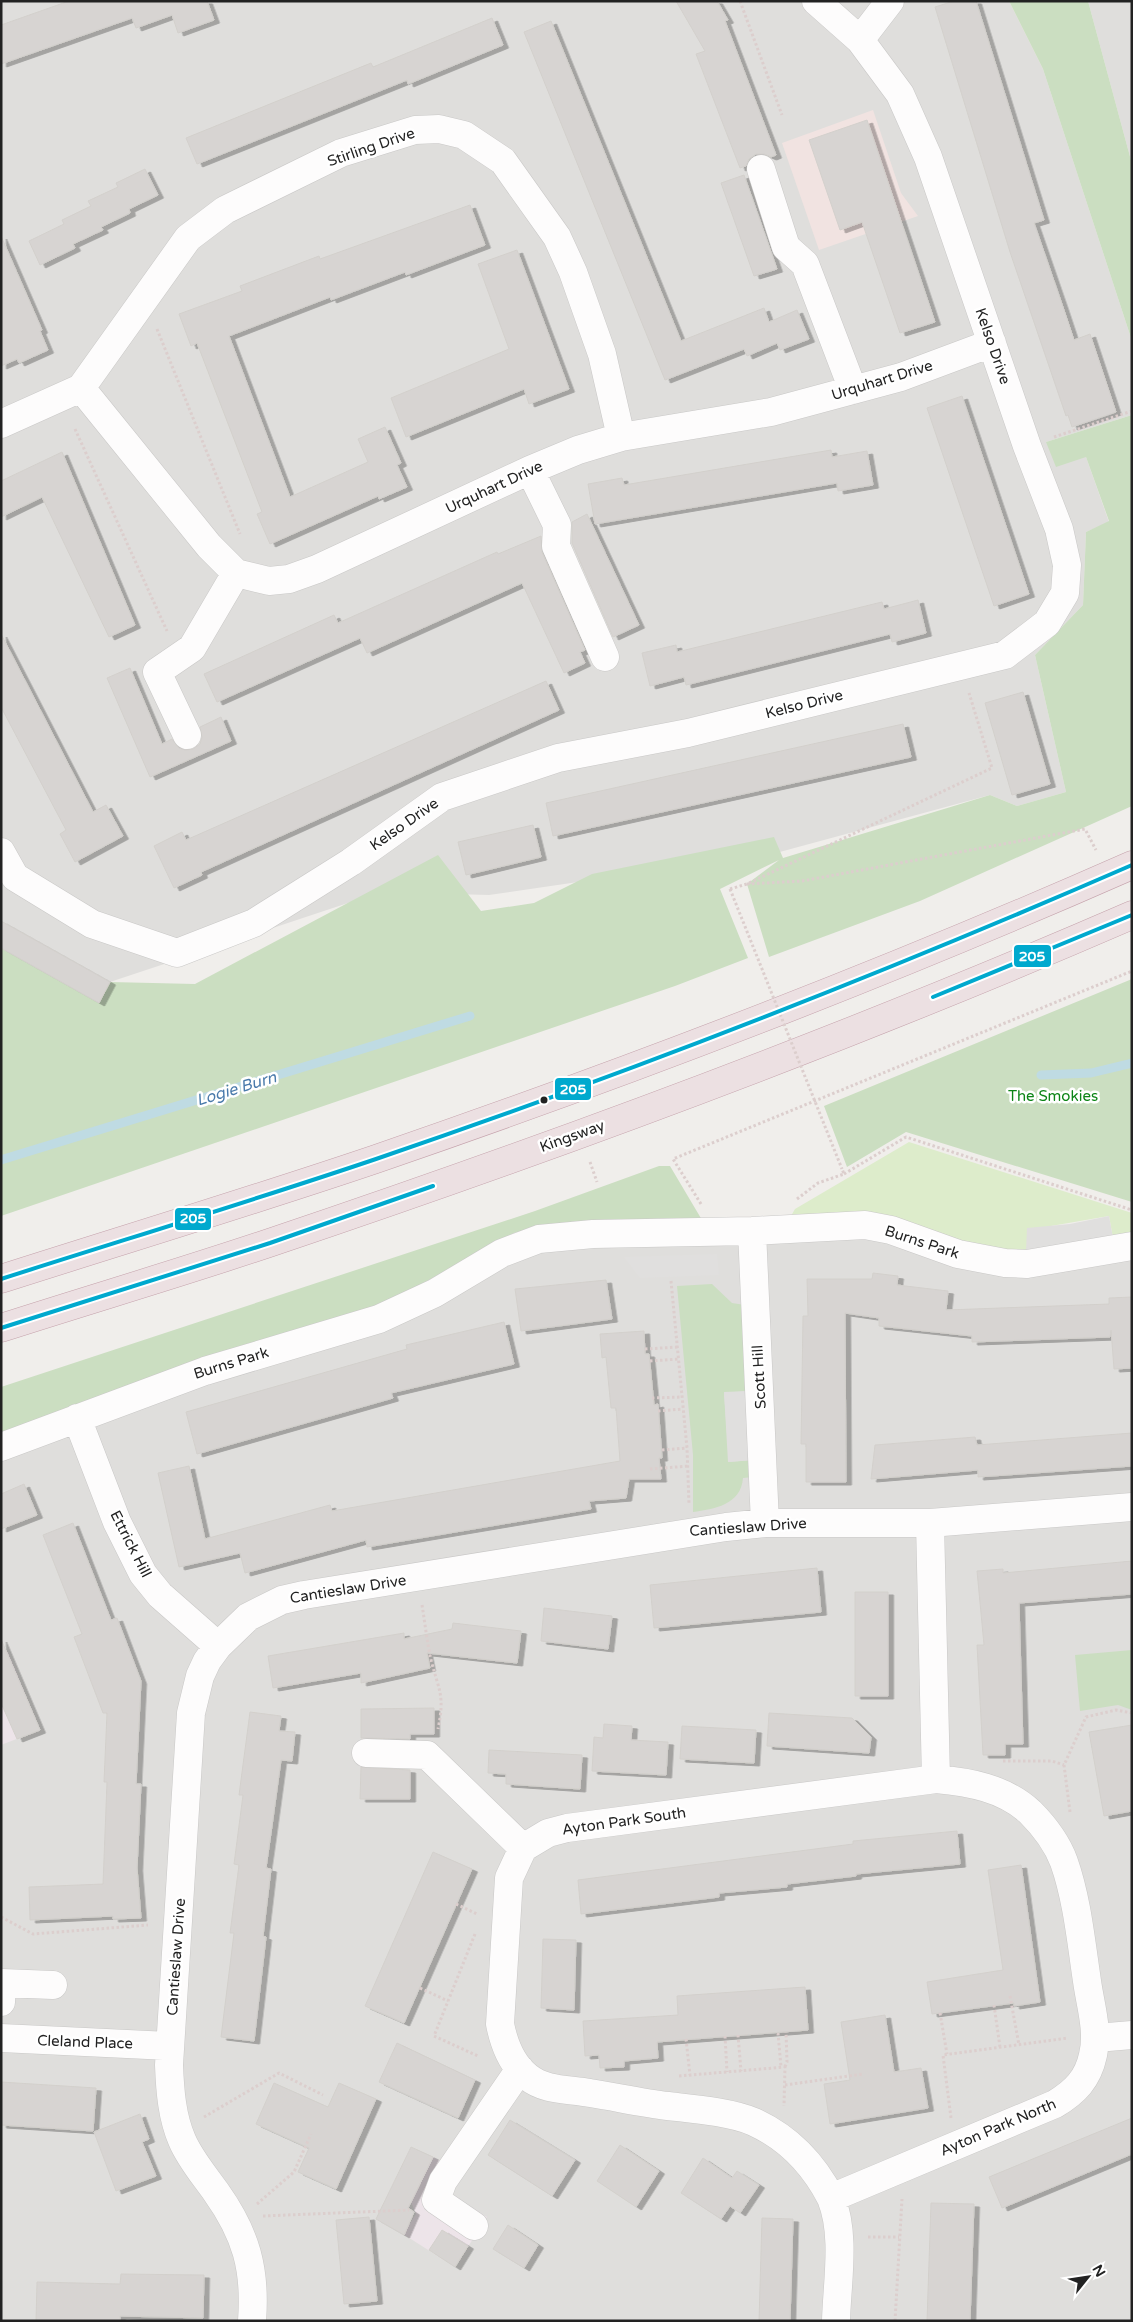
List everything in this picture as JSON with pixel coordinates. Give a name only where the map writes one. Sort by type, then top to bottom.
[{"type":"highway","points":[[1,1279],[376,1159],[633,1067],[967,936],[1120,870]]},
{"type":"highway","name":"Kingsway","points":[[1,1328],[270,1243],[651,1108],[1037,956],[1132,915]]},
{"type":"street","name":"Kelso Drive","points":[[1,852],[15,877],[92,924],[177,952],[254,923],[351,862],[442,798],[558,758],[688,733],[1005,655],[1047,623],[1065,593],[1067,565],[1059,530],[1027,446],[928,156],[900,94],[860,40],[816,1]]},
{"type":"street","points":[[860,40],[890,1]]},
{"type":"street","name":"Stirling Drive","points":[[70,393],[188,238],[225,210],[341,154],[415,130],[439,129],[464,135],[503,161],[557,238],[573,272],[602,354],[620,437]]},
{"type":"street","points":[[761,169],[786,247],[805,264],[853,390]]},
{"type":"street","name":"Urquhart Drive","points":[[245,575],[270,581],[289,580],[578,450],[620,437],[771,412],[901,377],[992,343]]},
{"type":"street","points":[[1,424],[70,393],[210,546],[245,575],[192,648],[157,672],[187,735]]},
{"type":"street","points":[[530,470],[557,525],[556,546],[605,657]]},
{"type":"street","name":"Burns Park","points":[[1,1447],[205,1371],[379,1319],[435,1293],[502,1253],[539,1240],[592,1234],[718,1230],[752,1231],[865,1225],[891,1230],[958,1254],[1005,1264],[1042,1263],[1132,1246]]},
{"type":"street","name":"Scott Hill","points":[[752,1231],[765,1522]]},
{"type":"street","name":"Ettrick Hill","points":[[77,1418],[117,1522],[143,1574],[160,1595],[218,1646]]},
{"type":"street","name":"Cantieslaw Drive","points":[[252,2321],[253,2278],[245,2221],[190,2156],[180,2132],[170,2085],[169,2046],[191,1714],[200,1676],[207,1661],[218,1646],[248,1618],[282,1600],[304,1594],[450,1572],[690,1531],[765,1522],[930,1522],[1132,1507]]},
{"type":"street","points":[[930,1522],[936,1779]]},
{"type":"street","points":[[366,1753],[427,1756],[523,1848],[509,1878],[495,1916],[500,2024],[504,2043],[516,2063],[529,2078],[555,2089],[717,2113],[753,2121],[788,2144],[808,2162],[821,2179],[835,2209],[838,2245],[836,2321]]},
{"type":"street","name":"Ayton Park South","points":[[523,1848],[548,1833],[567,1828],[936,1779]]},
{"type":"street","name":"Ayton Park North","points":[[831,2198],[1067,2096],[1077,2089],[1090,2068],[1096,2038],[1071,1885],[1063,1860],[1053,1840],[1029,1811],[1000,1792],[965,1782],[936,1779]]},
{"type":"street","points":[[1,2002],[2,1982],[53,1985]]},
{"type":"street","points":[[1096,2038],[1132,2035]]},
{"type":"street","name":"Cleland Place","points":[[1,2038],[169,2046]]},
{"type":"street","points":[[474,2226],[436,2200],[443,2182],[516,2063]]},
{"type":"path","points":[[740,1],[782,115]]},
{"type":"path","points":[[144,297],[247,551],[245,575]]},
{"type":"path","points":[[70,393],[179,657]]},
{"type":"path","points":[[1027,446],[1132,411]]},
{"type":"path","points":[[842,1169],[730,889],[747,884],[992,768],[961,666]]},
{"type":"path","points":[[747,884],[802,881],[1085,828],[1120,870]]},
{"type":"path","points":[[718,1230],[673,1159],[1132,971]]},
{"type":"path","points":[[844,1174],[906,1137],[1132,1210]]},
{"type":"path","points":[[670,1281],[689,1466],[689,1506]]},
{"type":"path","points":[[645,1349],[678,1347]]},
{"type":"path","points":[[650,1361],[679,1359]]},
{"type":"path","points":[[652,1398],[682,1396]]},
{"type":"path","points":[[658,1411],[683,1408]]},
{"type":"path","points":[[662,1450],[687,1448]]},
{"type":"path","points":[[650,1469],[689,1466]]},
{"type":"path","points":[[421,1598],[431,1660],[440,1686],[442,1701],[437,1738],[438,1752],[427,1756]]},
{"type":"path","points":[[1070,1817],[1064,1765],[1086,1717],[1116,1710],[1132,1713]]},
{"type":"path","points":[[456,1904],[495,1916],[448,2000],[434,2036],[493,2062],[516,2063]]},
{"type":"path","points":[[1,1917],[33,1934],[161,1924],[178,1925]]},
{"type":"path","points":[[420,1988],[448,2000]]},
{"type":"path","points":[[1010,1996],[1019,2045]]},
{"type":"path","points":[[994,2006],[1000,2047]]},
{"type":"path","points":[[940,2013],[947,2054]]},
{"type":"path","points":[[785,2067],[787,2062],[786,2032]]},
{"type":"path","points":[[778,2033],[781,2067]]},
{"type":"path","points":[[725,2036],[727,2072]]},
{"type":"path","points":[[738,2036],[741,2070]]},
{"type":"path","points":[[955,2145],[943,2055],[1076,2037],[1096,2038]]},
{"type":"path","points":[[686,2039],[690,2075]]},
{"type":"path","points":[[180,2132],[279,2073],[323,2095]]},
{"type":"path","points":[[785,2086],[863,2074]]},
{"type":"path","points":[[245,2221],[256,2205],[294,2172],[311,2134]]},
{"type":"path","points":[[895,2321],[903,2167]]},
{"type":"path","points":[[245,2221],[412,2210],[436,2200]]},
{"type":"shaded area","points":[[1,1],[1009,1],[1043,69],[1132,341],[1132,415],[1046,442],[1086,457],[1109,522],[1086,532],[1083,605],[1035,655],[1066,792],[1017,806],[990,795],[776,853],[489,895],[381,892],[110,982],[1,921]]},
{"type":"shaded area","points":[[1088,1],[1132,1],[1132,164]]},
{"type":"shaded area","points":[[873,110],[901,193],[918,216],[819,250],[782,143]]},
{"type":"shaded area","points":[[1109,1216],[1113,1238],[1026,1251],[1027,1228],[1070,1224]]},
{"type":"shaded area","points":[[850,1236],[1132,1258],[1132,2321],[1,2321],[1,1459],[547,1249]]},
{"type":"shaded area","points":[[717,1254],[719,1275],[640,1278],[624,1257]]},
{"type":"shaded area","points":[[748,1391],[753,1460],[728,1462],[724,1392]]},
{"type":"shaded area","points":[[8,1652],[40,1730],[1,1745],[1,1655]]},
{"type":"shaded area","points":[[411,2147],[458,2169],[444,2190],[487,2217],[455,2267],[403,2234],[416,2214],[411,2202],[389,2192]]},
{"type":"green space","points":[[1009,1],[1088,1],[1132,164],[1132,341],[1043,69]]},
{"type":"green space","points":[[1132,415],[1132,806],[920,901],[769,957],[747,884],[779,860],[720,889],[748,958],[675,986],[1,1216],[1,948],[99,1003],[110,982],[195,984],[438,855],[481,911],[534,903],[592,874],[774,837],[783,858],[990,795],[1017,806],[1066,792],[1035,655],[1083,605],[1086,532],[1109,521],[1086,457],[1056,467],[1046,442]]},
{"type":"green space","name":"The Smokies","points":[[1132,979],[1132,1202],[906,1132],[847,1167],[824,1106]]},
{"type":"green space","points":[[909,1142],[1132,1213],[1132,1235],[1113,1238],[1109,1216],[1051,1226],[1026,1251],[1006,1253],[791,1216],[795,1209]]},
{"type":"green space","points":[[659,1166],[670,1166],[702,1220],[536,1227],[514,1233],[391,1301],[1,1435],[1,1387],[535,1211]]},
{"type":"green space","points":[[712,1284],[732,1303],[745,1305],[748,1391],[724,1393],[729,1462],[753,1460],[753,1477],[743,1478],[741,1487],[732,1500],[718,1507],[693,1512],[693,1455],[677,1286]]},
{"type":"green space","points":[[1132,1650],[1132,1710],[1118,1705],[1080,1711],[1075,1655]]},
{"type":"building","points":[[69,1],[207,1],[214,20],[178,33],[172,15],[136,28],[132,18],[1,64],[1,25]]},
{"type":"building","points":[[676,1],[717,1],[728,20],[725,21],[776,155],[771,157],[764,154],[756,154],[749,159],[746,166],[740,168],[696,54],[705,51]]},
{"type":"building","points":[[954,1],[976,1],[1044,220],[1034,223],[1074,340],[1090,334],[1116,412],[1072,427],[1068,415],[1066,416],[1010,252],[935,7]]},
{"type":"building","points":[[492,18],[503,45],[408,84],[407,80],[197,164],[186,138],[371,63],[373,67]]},
{"type":"building","points":[[551,21],[681,341],[764,308],[769,322],[797,310],[809,339],[780,350],[777,343],[747,356],[744,349],[665,380],[524,32]]},
{"type":"building","points":[[867,120],[935,322],[900,333],[862,222],[840,230],[809,140]]},
{"type":"building","points":[[145,169],[158,195],[129,209],[130,213],[101,227],[103,230],[73,244],[75,248],[40,265],[29,241],[64,224],[62,220],[91,206],[88,201],[118,187],[116,183]]},
{"type":"building","points":[[744,175],[777,269],[754,276],[721,183]]},
{"type":"building","points":[[470,205],[485,245],[406,275],[405,272],[331,300],[330,297],[229,336],[290,497],[368,462],[358,439],[385,427],[401,463],[397,465],[407,487],[379,499],[378,496],[270,544],[257,514],[262,512],[197,343],[191,346],[179,314],[242,291],[240,286],[319,256],[320,259]]},
{"type":"building","points":[[1,236],[42,330],[40,331],[48,350],[19,363],[17,359],[1,366]]},
{"type":"building","points":[[517,250],[569,389],[529,404],[524,389],[406,437],[391,398],[509,349],[478,264]]},
{"type":"building","points":[[962,396],[1029,594],[994,606],[927,408]]},
{"type":"building","points":[[831,450],[832,457],[867,451],[873,485],[838,491],[837,483],[595,524],[588,484],[622,478],[624,485]]},
{"type":"building","points":[[62,452],[135,625],[109,637],[42,497],[1,517],[1,481]]},
{"type":"building","points":[[587,514],[639,625],[613,637],[572,543],[572,522]]},
{"type":"building","points":[[541,536],[542,552],[585,650],[580,652],[585,663],[564,673],[522,583],[367,653],[360,638],[217,702],[204,674],[334,615],[338,623],[497,552],[498,554]]},
{"type":"building","points":[[918,600],[926,633],[892,642],[890,634],[686,685],[684,677],[650,686],[642,653],[676,645],[677,652],[882,602],[884,609]]},
{"type":"building","points":[[1,634],[93,812],[106,805],[123,836],[75,862],[60,834],[66,830],[1,707]]},
{"type":"building","points":[[130,668],[162,744],[172,739],[179,748],[185,750],[193,749],[200,744],[202,737],[200,727],[221,717],[231,741],[150,777],[107,678]]},
{"type":"building","points":[[546,681],[559,710],[201,872],[202,875],[174,888],[154,846],[182,832],[186,840]]},
{"type":"building","points":[[1023,692],[1050,784],[1012,795],[985,703]]},
{"type":"building","points":[[903,724],[911,757],[553,836],[546,803]]},
{"type":"building","points":[[533,825],[541,857],[466,875],[458,842]]},
{"type":"building","points":[[1,921],[110,982],[99,1003],[1,948]]},
{"type":"building","points":[[873,1273],[898,1276],[897,1285],[948,1291],[946,1310],[1109,1304],[1109,1298],[1132,1297],[1132,1368],[1114,1369],[1111,1330],[1110,1337],[972,1342],[972,1336],[879,1326],[879,1318],[845,1313],[846,1482],[806,1482],[806,1444],[801,1444],[803,1316],[808,1316],[807,1279],[872,1279]]},
{"type":"building","points":[[606,1280],[612,1319],[521,1331],[515,1289]]},
{"type":"building","points":[[504,1322],[514,1364],[391,1393],[393,1398],[197,1454],[186,1412],[407,1349],[406,1345]]},
{"type":"building","points":[[644,1331],[645,1354],[649,1354],[654,1405],[658,1404],[662,1458],[659,1458],[661,1479],[629,1479],[626,1498],[589,1501],[591,1509],[367,1547],[366,1540],[245,1573],[240,1553],[179,1567],[158,1473],[189,1466],[205,1539],[330,1505],[332,1511],[620,1461],[616,1408],[611,1408],[606,1357],[602,1358],[600,1334]]},
{"type":"building","points":[[1132,1433],[1132,1466],[978,1477],[978,1470],[871,1479],[875,1445],[975,1437],[977,1445]]},
{"type":"building","points":[[24,1484],[37,1515],[1,1529],[1,1494]]},
{"type":"building","points":[[73,1523],[111,1620],[117,1618],[141,1681],[136,1784],[141,1784],[137,1868],[141,1918],[113,1919],[113,1916],[30,1920],[29,1887],[103,1884],[107,1782],[104,1782],[107,1713],[103,1713],[74,1637],[82,1634],[43,1535]]},
{"type":"building","points":[[1132,1561],[1132,1594],[1019,1603],[1023,1744],[1005,1744],[1005,1755],[983,1755],[977,1645],[984,1645],[977,1571],[1003,1569],[1003,1573]]},
{"type":"building","points":[[817,1568],[821,1612],[654,1628],[650,1585]]},
{"type":"building","points":[[855,1592],[888,1592],[888,1696],[855,1696]]},
{"type":"building","points":[[544,1608],[612,1616],[608,1649],[541,1641]]},
{"type":"building","points":[[453,1623],[521,1631],[517,1663],[427,1653],[430,1668],[361,1683],[361,1673],[273,1688],[268,1656],[404,1633],[404,1639],[452,1629]]},
{"type":"building","points":[[1,1639],[40,1730],[17,1739],[1,1703]]},
{"type":"building","points":[[434,1708],[434,1734],[410,1734],[410,1739],[361,1738],[361,1709]]},
{"type":"building","points":[[250,1712],[281,1716],[279,1731],[295,1732],[292,1761],[281,1760],[266,1868],[271,1869],[263,1936],[266,1937],[254,2041],[221,2037],[234,1933],[230,1933],[239,1865],[234,1864],[243,1795],[239,1795]]},
{"type":"building","points":[[769,1713],[852,1718],[871,1737],[869,1753],[767,1746]]},
{"type":"building","points":[[604,1724],[632,1726],[631,1740],[668,1742],[666,1775],[592,1771],[594,1737],[603,1738]]},
{"type":"building","points":[[1132,1725],[1132,1811],[1104,1816],[1089,1732]]},
{"type":"building","points":[[682,1726],[756,1730],[754,1763],[680,1759]]},
{"type":"building","points":[[489,1750],[582,1755],[580,1789],[506,1784],[506,1774],[488,1773]]},
{"type":"building","points":[[361,1767],[410,1770],[410,1799],[360,1799]]},
{"type":"building","points":[[957,1831],[960,1864],[856,1874],[856,1876],[787,1884],[787,1887],[719,1893],[719,1897],[581,1914],[578,1880],[853,1844],[853,1841]]},
{"type":"building","points":[[433,1852],[472,1869],[404,2023],[365,2006]]},
{"type":"building","points":[[1021,1865],[1040,2002],[1014,2006],[1014,2003],[932,2014],[927,1982],[1003,1970],[988,1870]]},
{"type":"building","points":[[543,1939],[576,1940],[574,2010],[541,2008]]},
{"type":"building","points":[[805,1987],[808,2030],[657,2042],[658,2058],[624,2061],[624,2067],[600,2068],[599,2055],[585,2056],[583,2021],[678,2015],[677,1996]]},
{"type":"building","points":[[885,2015],[894,2072],[921,2068],[928,2108],[830,2124],[824,2084],[850,2080],[841,2022]]},
{"type":"building","points":[[397,2043],[475,2080],[458,2118],[379,2082]]},
{"type":"building","points":[[1,2082],[96,2088],[93,2131],[1,2125]]},
{"type":"building","points":[[274,2083],[328,2107],[339,2083],[376,2099],[336,2189],[298,2172],[309,2148],[256,2124]]},
{"type":"building","points":[[140,2114],[149,2139],[142,2142],[156,2176],[116,2191],[94,2132]]},
{"type":"building","points":[[1132,2118],[1132,2154],[1002,2208],[989,2177]]},
{"type":"building","points":[[510,2120],[575,2160],[552,2196],[488,2155]]},
{"type":"building","points":[[620,2145],[659,2171],[636,2207],[597,2181]]},
{"type":"building","points":[[411,2147],[433,2157],[408,2208],[414,2212],[404,2235],[376,2219]]},
{"type":"building","points":[[703,2158],[732,2178],[737,2171],[759,2185],[740,2213],[730,2206],[721,2219],[681,2193]]},
{"type":"building","points":[[931,2203],[974,2204],[970,2321],[927,2321]]},
{"type":"building","points":[[369,2217],[377,2301],[344,2304],[336,2220]]},
{"type":"building","points":[[762,2218],[793,2219],[790,2321],[759,2321]]},
{"type":"building","points":[[508,2225],[538,2245],[524,2268],[493,2249]]},
{"type":"building","points":[[442,2230],[468,2246],[455,2267],[429,2250]]},
{"type":"building","points":[[121,2274],[204,2275],[203,2318],[120,2316],[120,2321],[36,2321],[37,2282],[120,2284]]},
{"type":"waterway","name":"Logie Burn","points":[[1,1160],[470,1016]]},
{"type":"waterway","name":"Logie Burn","points":[[1041,1075],[1091,1073],[1132,1063]]},
{"type":"transit line","name":"205","points":[[1,1279],[329,1175],[567,1092],[851,983],[1132,865]]},
{"type":"transit line","name":"205","points":[[933,997],[1132,915]]},
{"type":"transit line","name":"205","points":[[1,1328],[270,1243],[433,1186]]}]
